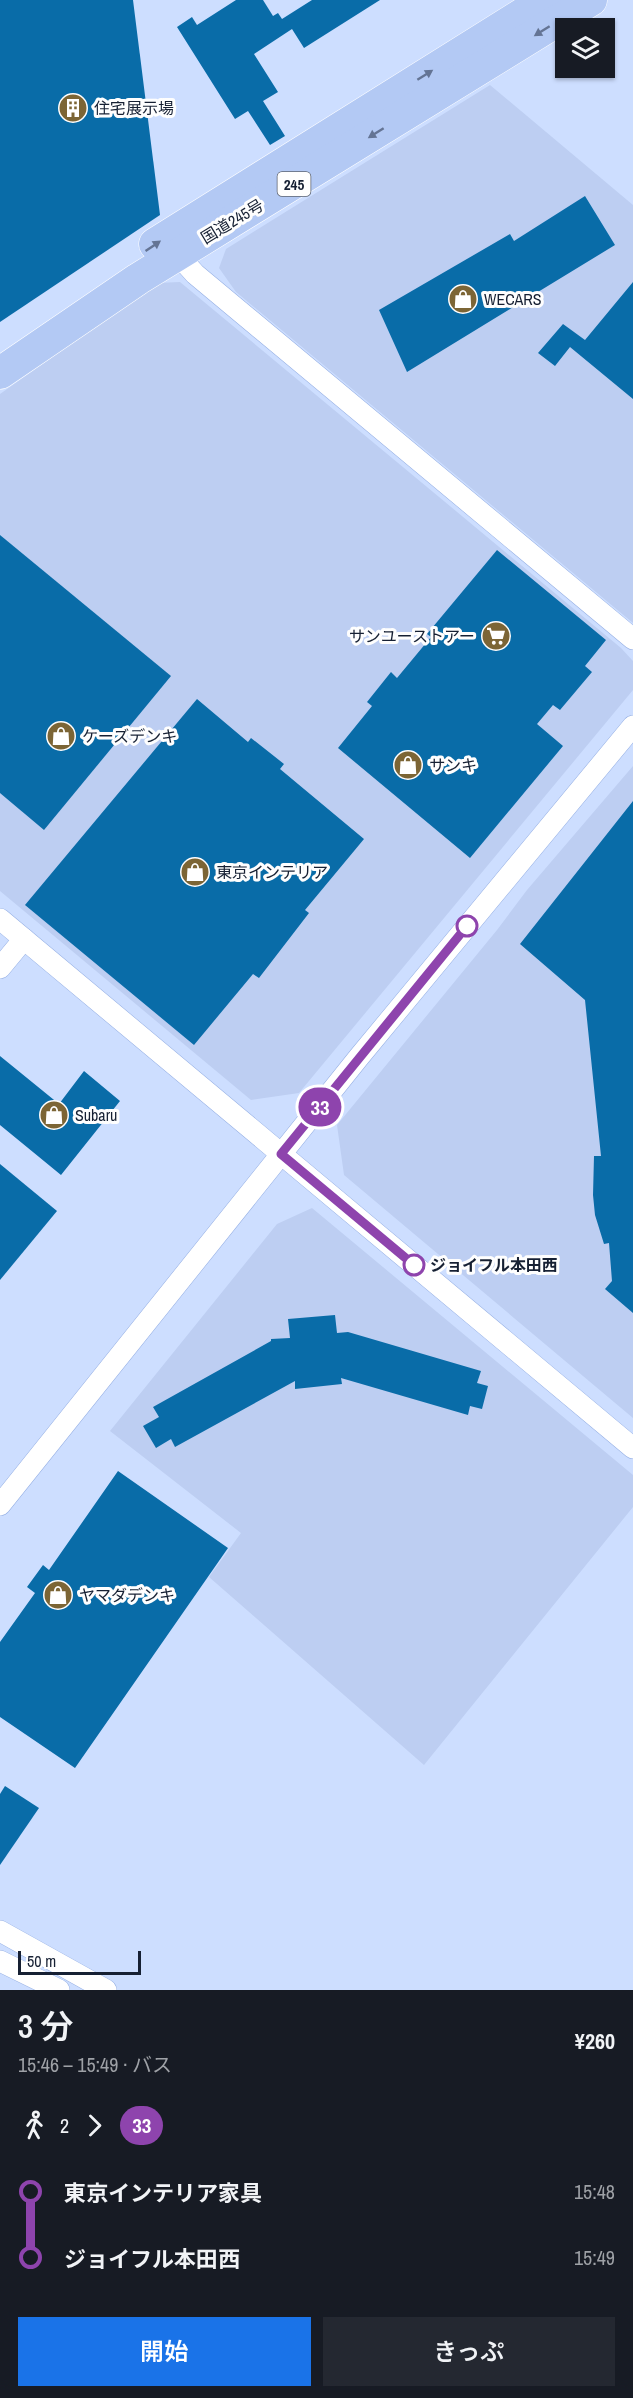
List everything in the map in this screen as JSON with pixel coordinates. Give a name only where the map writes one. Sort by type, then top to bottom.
[{"type":"highway","name":"国道245号","points":[[0,349],[162,239],[545,0]]},
{"type":"highway","name":"国道245号","points":[[0,373],[178,255],[591,0]]},
{"type":"street","points":[[178,255],[195,274],[633,639]]},
{"type":"street","points":[[0,1505],[281,1154],[633,726]]},
{"type":"street","points":[[0,919],[633,1448]]},
{"type":"street","points":[[0,968],[24,939]]},
{"type":"street","points":[[0,1931],[106,1990]]},
{"type":"street","points":[[0,1961],[59,1990]]},
{"type":"shaded area","points":[[490,85],[633,205],[633,623],[236,292],[219,268],[226,249]]},
{"type":"shaded area","points":[[180,282],[621,648],[633,661],[633,690],[299,1093],[251,1100],[0,891],[0,394],[157,283]]},
{"type":"shaded area","points":[[633,766],[633,1418],[344,1175],[337,1125],[497,930],[527,890]]},
{"type":"shaded area","points":[[312,1208],[633,1475],[633,1507],[424,1765],[209,1577],[241,1533],[110,1431],[277,1224]]},
{"type":"building","name":"住宅展示場","points":[[0,0],[133,0],[160,215],[0,322]]},
{"type":"building","points":[[236,0],[263,0],[273,16],[278,13],[282,19],[312,0],[380,0],[304,48],[292,29],[254,54],[278,92],[263,101],[285,136],[270,145],[248,111],[235,119],[177,27],[192,17],[197,25]]},
{"type":"building","name":"WECARS","points":[[585,196],[615,245],[407,372],[379,310],[510,234],[514,241]]},
{"type":"building","points":[[633,282],[633,399],[570,347],[555,366],[538,353],[563,324],[585,340]]},
{"type":"building","name":"ケーズデンキ","points":[[0,535],[171,676],[44,830],[0,793]]},
{"type":"building","points":[[497,550],[606,640],[585,666],[592,672],[560,710],[553,705],[537,724],[563,746],[470,858],[338,748],[372,706],[367,702],[391,672],[397,678],[431,637],[427,634]]},
{"type":"building","name":"東京インテリア","points":[[197,699],[248,742],[251,738],[284,764],[280,769],[364,839],[305,910],[309,913],[259,978],[253,974],[194,1045],[25,905]]},
{"type":"building","points":[[633,801],[633,1313],[605,1289],[612,1281],[609,1243],[604,1244],[595,1215],[593,1195],[594,1156],[601,1156],[585,1000],[520,944]]},
{"type":"building","name":"Subaru","points":[[0,1056],[59,1104],[84,1071],[120,1101],[61,1175],[0,1125]]},
{"type":"building","points":[[0,1164],[57,1211],[0,1280]]},
{"type":"building","points":[[335,1315],[337,1333],[348,1332],[481,1371],[477,1383],[488,1386],[482,1409],[470,1406],[468,1415],[341,1378],[342,1384],[295,1389],[295,1381],[175,1447],[171,1439],[156,1448],[143,1426],[159,1417],[153,1407],[271,1339],[290,1338],[288,1319]]},
{"type":"building","points":[[118,1471],[228,1548],[75,1768],[0,1717],[0,1642],[35,1593],[27,1587],[43,1565],[49,1570]]},
{"type":"building","points":[[5,1786],[39,1808],[0,1865],[0,1794]]},
{"type":"bus line","name":"33","points":[[414,1265],[281,1154],[467,926]]},
{"type":"place","name":"住宅展示場","points":[[73,108]]},
{"type":"place","name":"WECARS","points":[[463,299]]},
{"type":"place","name":"サンユーストアー","points":[[496,636]]},
{"type":"place","name":"ケーズデンキ","points":[[61,736]]},
{"type":"place","name":"サンキ","points":[[408,765]]},
{"type":"place","name":"東京インテリア","points":[[195,872]]},
{"type":"place","name":"Subaru","points":[[54,1115]]},
{"type":"place","name":"ジョイフル本田西","points":[[414,1265]]},
{"type":"place","name":"ヤマダデンキ","points":[[58,1595]]}]
